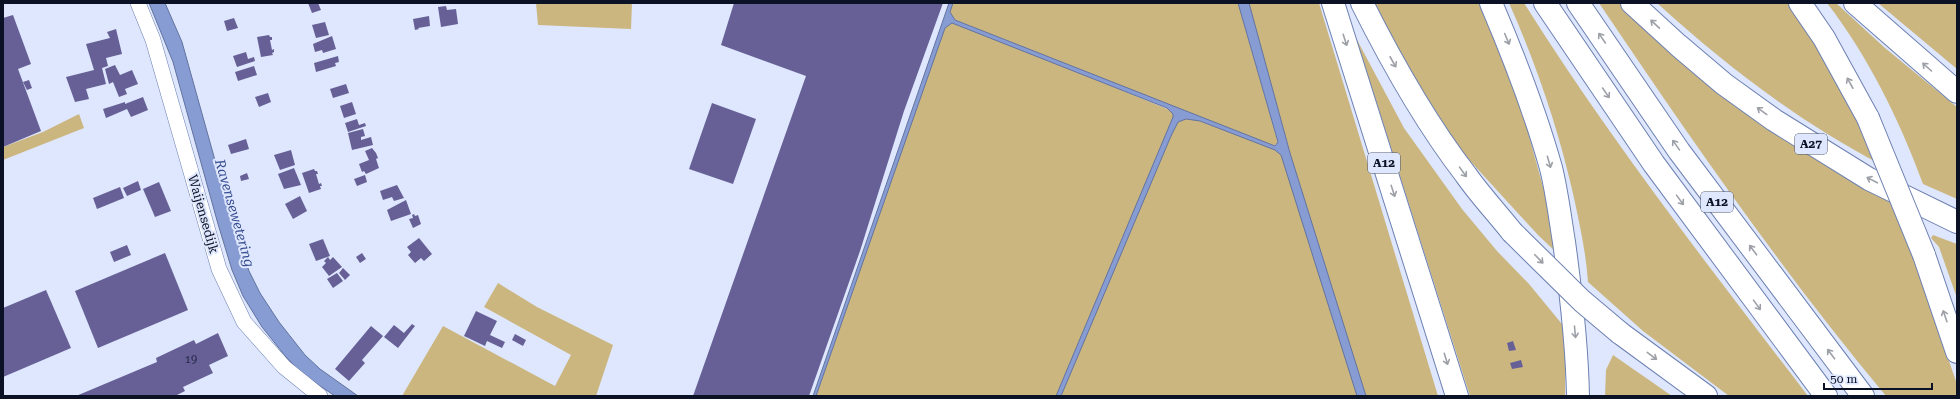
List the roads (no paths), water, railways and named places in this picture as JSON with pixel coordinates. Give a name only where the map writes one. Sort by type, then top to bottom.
[{"type":"highway","name":"A12","points":[[1333,3],[1457,396]]},
{"type":"highway","points":[[1362,3],[1395,66],[1432,128],[1466,175],[1512,232],[1582,301],[1620,333],[1706,396]]},
{"type":"highway","points":[[1491,3],[1533,107],[1551,169],[1568,273],[1575,334],[1578,396]]},
{"type":"highway","name":"A12","points":[[1545,3],[1654,164],[1826,396]]},
{"type":"highway","name":"A12","points":[[1578,3],[1680,151],[1863,396]]},
{"type":"highway","name":"A27","points":[[1632,3],[1724,84],[1774,120],[1869,179],[1957,222]]},
{"type":"highway","points":[[1800,3],[1831,51],[1868,118],[1924,255],[1957,352]]},
{"type":"highway","points":[[1855,3],[1957,92]]},
{"type":"street","name":"Waijensedijk","points":[[138,3],[153,40],[219,269],[244,322],[284,367],[320,396]]},
{"type":"water","points":[[149,3],[165,3],[182,42],[230,214],[249,271],[260,293],[279,322],[305,355],[320,369],[358,396],[335,396],[304,375],[286,357],[262,327],[243,296],[232,270],[218,224],[173,62]]},
{"type":"water","points":[[949,3],[953,3],[950,12],[955,20],[1275,146],[1278,142],[1238,3],[1249,3],[1290,153],[1366,396],[1357,396],[1281,155],[1275,150],[1200,121],[1186,119],[1178,122],[1171,136],[1061,396],[1056,396],[1173,114],[1167,108],[952,23],[945,28],[816,396],[813,396]]},
{"type":"water label","name":"Ravensewetering","points":[[235,213]]}]
